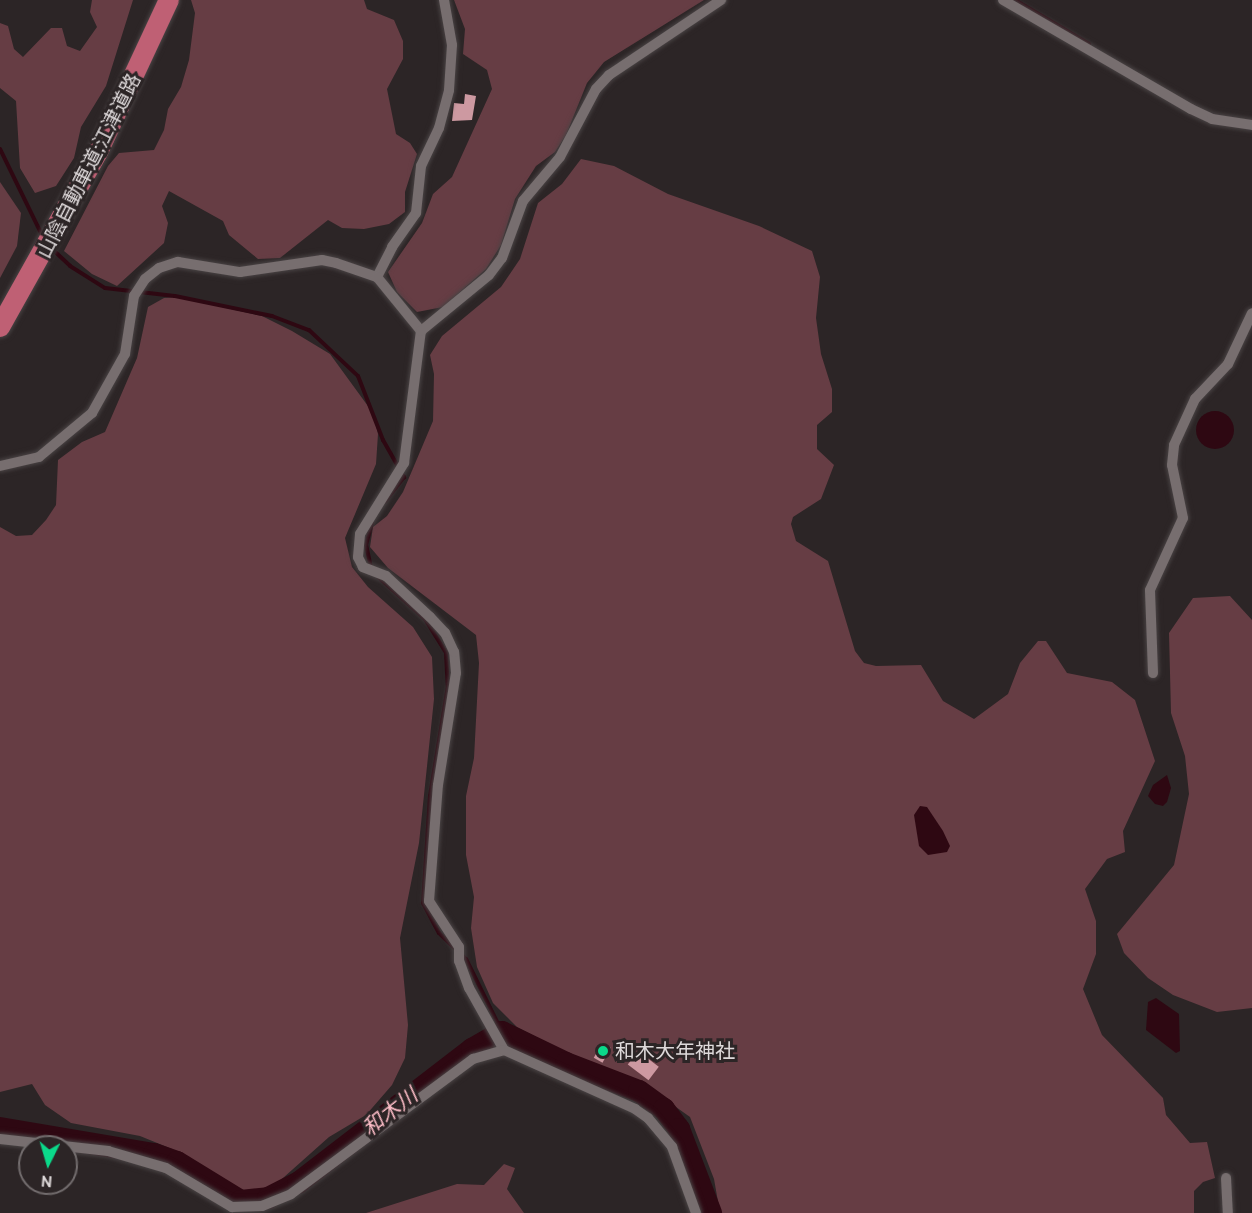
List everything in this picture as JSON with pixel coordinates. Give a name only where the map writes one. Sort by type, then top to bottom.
[{"type":"highway","name":"山陰自動車道;江津道路","points":[[0,327],[98,152],[169,0]]},
{"type":"street","points":[[377,278],[392,247],[416,213],[421,166],[439,128],[449,90],[452,45],[444,0]]},
{"type":"street","points":[[696,1213],[672,1147],[648,1118],[635,1108],[502,1047],[490,1028],[459,961],[459,947],[435,916],[429,894],[438,785],[456,673],[454,652],[446,633],[430,617],[358,557],[360,534],[378,499],[404,463],[421,331],[489,275],[502,258],[523,201],[560,156],[596,89],[609,75],[721,0]]},
{"type":"street","points":[[1003,0],[1191,109],[1212,119],[1252,125]]},
{"type":"street","points":[[0,466],[39,457],[92,413],[125,354],[136,292],[159,268],[178,262],[240,272],[322,260],[377,278],[421,331]]},
{"type":"street","points":[[1153,672],[1150,590],[1183,518],[1172,465],[1174,445],[1195,399],[1228,364],[1252,313]]},
{"type":"street","points":[[0,1139],[108,1150],[166,1168],[232,1207],[262,1206],[299,1189],[473,1059],[502,1047]]},
{"type":"street","points":[[1226,1178],[1228,1213]]},
{"type":"shaded area","points":[[92,0],[133,0],[106,86],[81,127],[74,158],[56,186],[35,193],[20,168],[16,101],[0,88],[0,23],[8,26],[14,49],[23,57],[51,28],[62,28],[67,46],[80,51],[97,27],[90,12]]},
{"type":"shaded area","points":[[191,0],[364,0],[367,9],[394,20],[403,41],[403,59],[387,89],[396,134],[410,143],[417,154],[405,192],[405,212],[389,224],[364,229],[342,228],[328,220],[280,258],[258,259],[229,235],[223,221],[169,191],[162,206],[168,223],[164,243],[117,286],[92,274],[64,251],[108,166],[119,153],[154,150],[164,130],[168,109],[181,87],[189,60],[195,13]]},
{"type":"shaded area","points":[[454,0],[704,0],[604,62],[587,83],[566,135],[555,152],[536,166],[515,199],[501,245],[486,269],[443,307],[417,312],[397,292],[388,272],[422,223],[433,194],[452,177],[492,89],[487,70],[463,54],[465,29]]},
{"type":"shaded area","points":[[581,159],[614,166],[668,194],[759,226],[812,251],[820,277],[816,318],[821,354],[832,389],[832,412],[817,425],[817,449],[834,465],[821,499],[793,517],[791,524],[796,541],[828,561],[855,651],[864,663],[876,666],[921,665],[943,701],[974,719],[1008,694],[1020,663],[1038,641],[1046,641],[1067,673],[1112,682],[1135,700],[1155,761],[1123,831],[1125,852],[1107,859],[1085,889],[1096,921],[1096,954],[1083,989],[1102,1035],[1163,1098],[1166,1115],[1190,1143],[1207,1142],[1215,1178],[1203,1182],[1194,1191],[1194,1213],[720,1213],[714,1179],[690,1117],[645,1085],[586,1063],[517,1027],[493,1003],[477,967],[471,928],[474,897],[466,855],[466,796],[474,758],[479,663],[476,635],[388,568],[370,547],[373,527],[387,516],[403,492],[433,421],[434,374],[430,355],[442,336],[501,287],[520,259],[538,203],[562,184]]},
{"type":"shaded area","points":[[0,182],[21,213],[17,246],[0,278]]},
{"type":"shaded area","points":[[178,297],[262,316],[292,331],[330,354],[373,413],[378,434],[376,464],[345,538],[352,567],[368,587],[413,627],[432,657],[434,699],[419,843],[400,938],[408,1025],[405,1058],[392,1085],[366,1115],[329,1137],[274,1186],[248,1194],[227,1187],[172,1149],[140,1136],[71,1123],[45,1105],[32,1084],[0,1092],[0,527],[16,536],[32,535],[46,520],[56,505],[58,460],[82,442],[105,432],[137,358],[148,307],[164,298]]},
{"type":"shaded area","points":[[1215,411],[1228,417],[1234,430],[1228,443],[1215,449],[1202,443],[1196,430],[1202,417]]},
{"type":"shaded area","points":[[1230,596],[1252,620],[1252,1008],[1217,1012],[1173,995],[1148,978],[1124,953],[1117,934],[1174,865],[1189,794],[1185,756],[1171,713],[1169,633],[1193,598]]},
{"type":"shaded area","points":[[1167,775],[1171,788],[1167,802],[1163,806],[1155,804],[1148,796],[1153,785]]},
{"type":"shaded area","points":[[920,806],[927,807],[943,831],[950,846],[947,852],[928,855],[919,846],[914,815]]},
{"type":"shaded area","points":[[1156,998],[1179,1014],[1180,1051],[1176,1053],[1146,1030],[1148,1002]]},
{"type":"shaded area","points":[[504,1164],[515,1168],[507,1189],[524,1213],[366,1213],[457,1184],[484,1185]]},
{"type":"building","points":[[465,94],[476,96],[472,120],[452,121],[454,103],[464,104]]},
{"type":"building","name":"和木大年神社","points":[[602,1043],[611,1048],[603,1063],[594,1058]]},
{"type":"building","points":[[638,1051],[659,1067],[649,1080],[628,1065]]},
{"type":"waterway","points":[[1015,0],[1089,44]]},
{"type":"waterway","points":[[0,149],[43,237]]},
{"type":"waterway","points":[[51,248],[70,266],[105,288],[175,296],[272,316],[309,330],[358,376],[383,440],[404,477],[385,501]]},
{"type":"waterway","points":[[371,568],[366,545],[372,523]]},
{"type":"waterway","points":[[375,574],[425,619],[446,653],[448,686],[430,796],[423,903],[439,933],[466,959],[502,1032]]},
{"type":"waterway","name":"和木川","points":[[0,1128],[154,1154],[177,1162],[241,1201],[268,1198],[298,1183],[472,1049],[502,1032],[566,1063],[639,1091],[664,1109],[679,1129],[711,1213]]},
{"type":"place","name":"和木大年神社","points":[[603,1051]]}]
